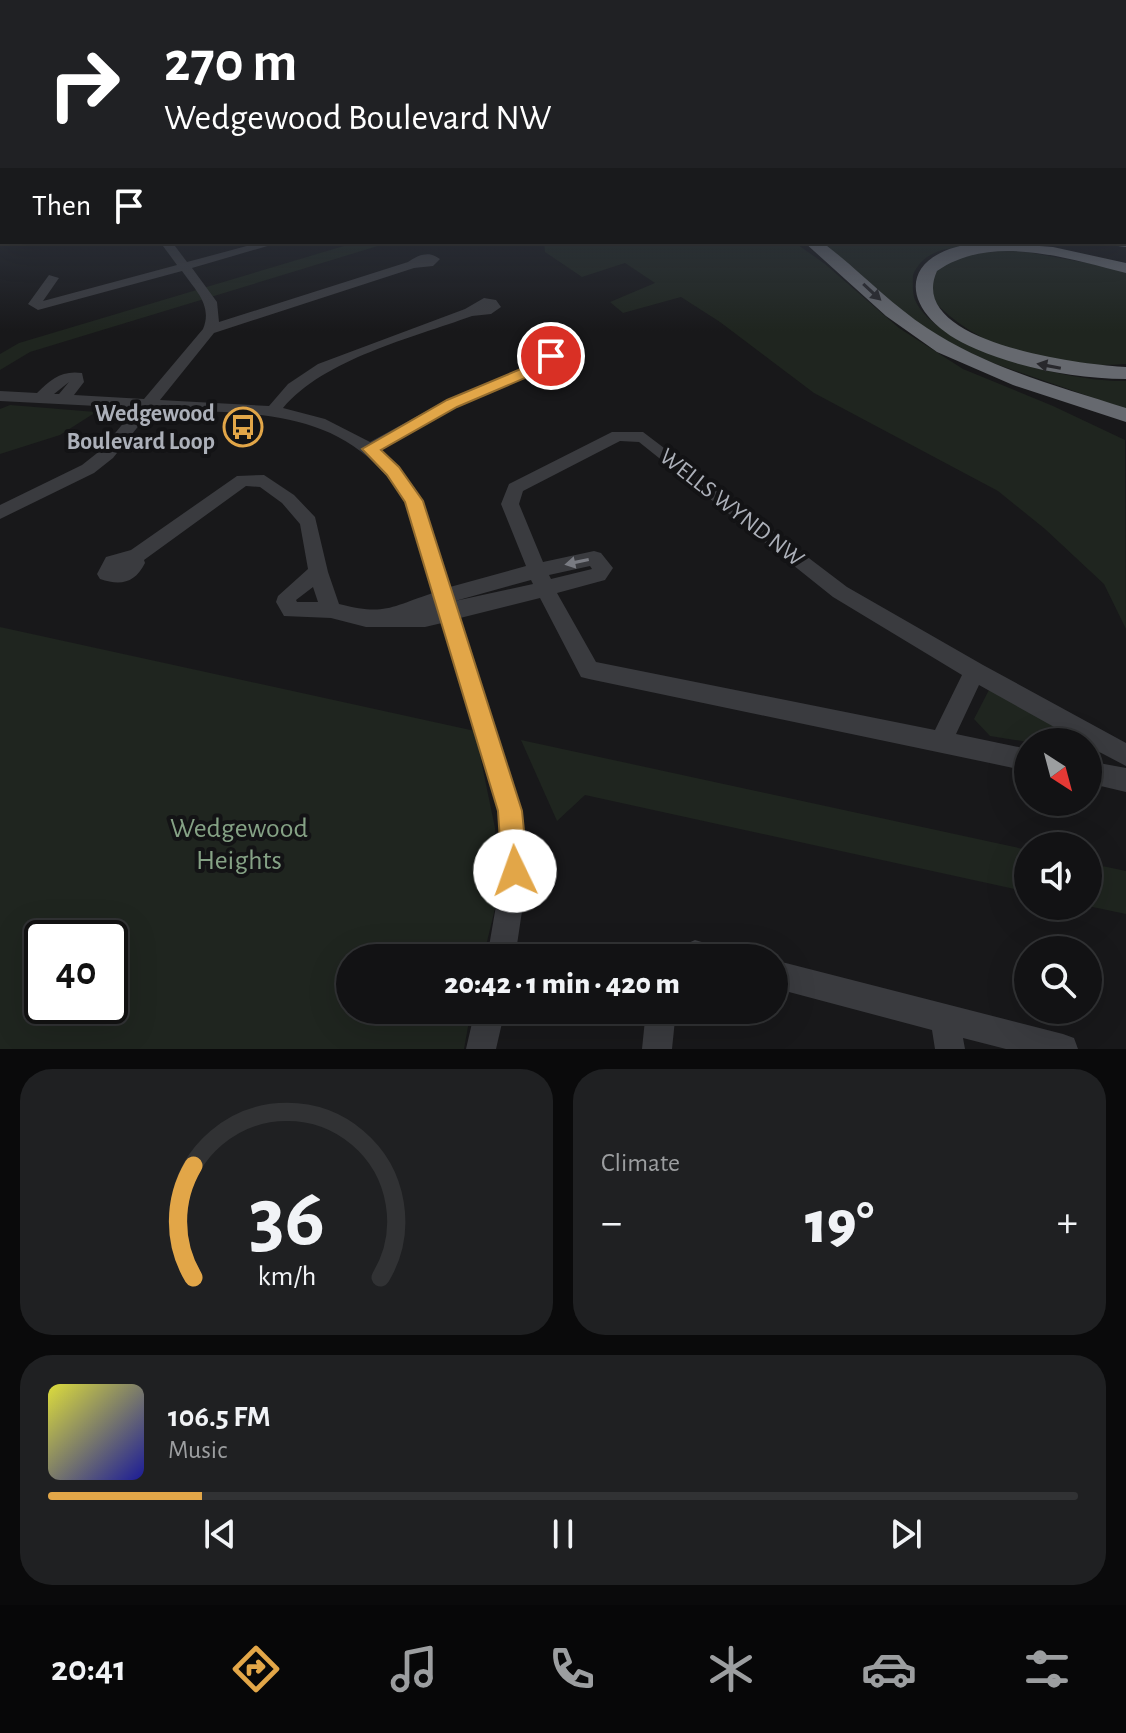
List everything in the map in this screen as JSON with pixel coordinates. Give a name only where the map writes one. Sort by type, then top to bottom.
[{"type":"highway","points":[[814,244],[910,326],[953,353],[1126,429]]},
{"type":"highway","points":[[1063,244],[1126,260]]},
{"type":"highway","points":[[1126,268],[1025,248],[970,250],[944,257],[934,264],[927,272],[923,293],[932,311],[946,322],[995,349],[1042,365],[1099,373],[1126,373]]},
{"type":"highway","points":[[992,370],[1126,415]]},
{"type":"street","points":[[0,513],[88,469],[107,454],[209,330],[214,318],[213,305],[168,244]]},
{"type":"street","points":[[53,278],[34,304],[38,306],[267,244]]},
{"type":"street","points":[[209,330],[412,265]]},
{"type":"street","points":[[272,412],[293,387],[323,367],[470,312]]},
{"type":"street","points":[[370,449],[452,403],[534,369]]},
{"type":"street","points":[[41,398],[60,379],[77,376],[77,382],[63,399]]},
{"type":"street","points":[[0,396],[272,412],[303,417],[370,449],[393,471],[414,501],[491,741],[512,826],[515,871],[503,944]]},
{"type":"street","name":"WELLS WYND NW","points":[[1014,757],[589,670],[542,578],[510,504],[515,488],[618,436],[643,437],[840,592],[975,672],[1126,755]]},
{"type":"street","points":[[133,558],[243,480],[253,478],[264,481],[288,499],[309,522],[318,572],[331,610]]},
{"type":"street","points":[[318,572],[294,590],[286,602],[291,610],[331,610],[366,619],[425,619],[446,606],[542,578]]},
{"type":"street","points":[[940,743],[975,672]]},
{"type":"street","points":[[1102,775],[1126,780]]},
{"type":"street","points":[[788,978],[1063,1049]]},
{"type":"street","points":[[945,1020],[950,1049]]},
{"type":"street","points":[[481,1049],[487,1024]]},
{"type":"street","points":[[657,1049],[660,1024]]},
{"type":"green space","points":[[350,244],[384,244],[30,352],[0,370],[0,354],[19,343]]},
{"type":"green space","points":[[544,244],[797,244],[825,264],[899,328],[963,369],[1125,440],[1126,629],[1104,584],[1045,529],[998,491],[814,393],[720,322],[681,297],[623,313],[610,302],[655,283],[625,263],[582,277],[545,252]]},
{"type":"green space","points":[[819,244],[1004,244],[958,247],[931,254],[913,275],[915,300],[929,318],[978,349],[1043,370],[1126,381],[1126,409],[993,363],[935,337]]},
{"type":"green space","points":[[1010,249],[1126,270],[1126,364],[1073,364],[1020,353],[972,332],[931,298],[934,269],[961,255]]},
{"type":"green space","points":[[10,405],[96,412],[60,435],[0,454],[0,409]]},
{"type":"green space","name":"Wedgewood Heights","points":[[0,627],[475,731],[495,828],[500,888],[486,944],[336,944],[336,1024],[468,1024],[464,1049],[0,1049]]},
{"type":"green space","points":[[990,688],[1064,728],[1014,728],[1014,740],[990,736],[974,719]]},
{"type":"green space","points":[[521,740],[1014,847],[1014,889],[585,795],[557,821]]},
{"type":"green space","points":[[1102,866],[1126,871],[1126,914],[1102,909]]},
{"type":"place","name":"Wedgewood Boulevard Loop","points":[[243,427]]},
{"type":"route","points":[[515,871],[515,841],[510,811],[491,741],[414,501],[393,471],[370,449],[452,403],[534,369],[541,360],[551,356]]}]
